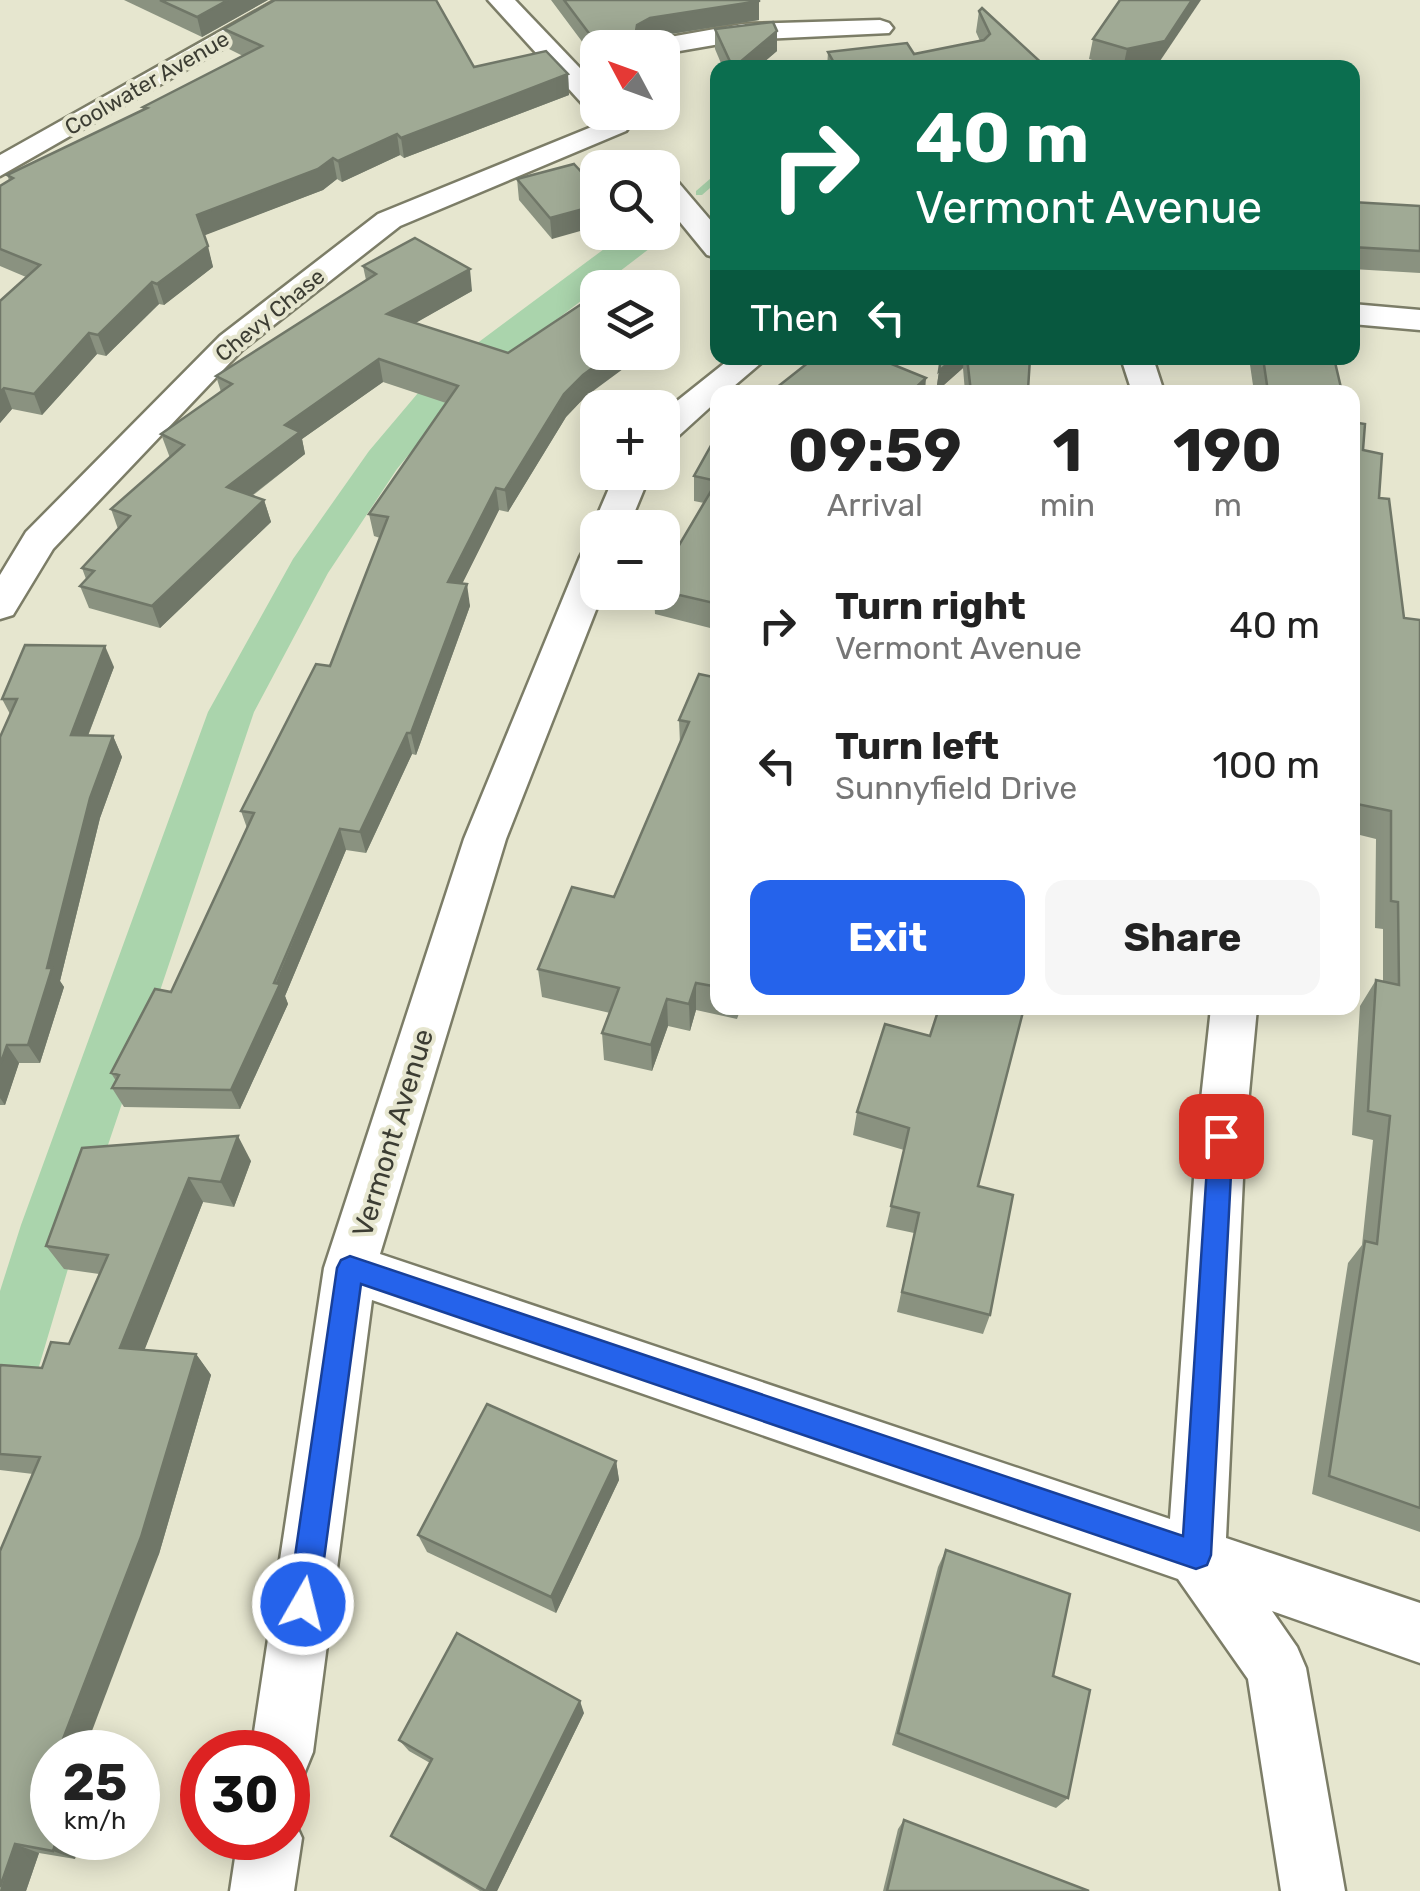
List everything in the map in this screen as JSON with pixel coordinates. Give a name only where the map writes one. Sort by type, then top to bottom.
[{"type":"street","name":"Coolwater Avenue","points":[[0,167],[295,0]]},
{"type":"street","points":[[502,0],[580,85]]},
{"type":"street","points":[[680,43],[743,32],[880,28]]},
{"type":"street","points":[[560,63],[580,60]]},
{"type":"street","name":"Chevy Chase","points":[[0,606],[39,541],[231,343],[389,220],[580,127]]},
{"type":"street","points":[[619,130],[636,150]]},
{"type":"street","points":[[680,204],[710,239]]},
{"type":"street","points":[[1360,315],[1420,320]]},
{"type":"street","points":[[716,385],[742,365]]},
{"type":"street","points":[[680,415],[710,389]]},
{"type":"street","name":"Vermont Avenue","points":[[580,602],[485,839],[350,1268],[1420,1633]]},
{"type":"street","points":[[1233,1015],[1221,1136],[1196,1555],[1276,1668],[1314,1891]]},
{"type":"street","points":[[285,1730],[350,1268]]},
{"type":"street","points":[[262,1891],[267,1860]]},
{"type":"building","points":[[160,0],[228,0],[197,17]]},
{"type":"building","points":[[275,0],[436,0],[474,67],[546,51],[568,74],[401,138],[397,134],[338,161],[333,158],[318,169],[197,215],[208,246],[157,284],[152,282],[98,335],[89,333],[34,394],[4,388],[0,392],[0,301],[40,265],[0,249],[0,186],[13,178],[7,175],[147,108],[143,107],[262,46],[224,29]]},
{"type":"building","points":[[564,0],[759,0],[650,18],[637,25],[636,30],[586,30]]},
{"type":"building","points":[[1120,0],[1192,0],[1165,41],[1127,49],[1093,39]]},
{"type":"building","points":[[982,8],[1038,60],[832,60],[828,52],[907,43],[914,54],[984,40],[990,34],[979,11]]},
{"type":"building","points":[[773,22],[777,31],[743,60],[729,60],[715,29]]},
{"type":"building","points":[[574,164],[580,170],[580,210],[550,218],[517,179]]},
{"type":"building","points":[[1360,202],[1420,206],[1420,251],[1360,247]]},
{"type":"building","points":[[415,238],[470,269],[387,314],[508,353],[580,305],[580,370],[590,370],[564,394],[505,490],[496,488],[448,582],[467,584],[411,733],[407,733],[360,832],[340,829],[274,983],[280,984],[231,1090],[112,1088],[119,1075],[111,1073],[155,989],[171,992],[254,813],[241,811],[316,664],[330,666],[388,517],[369,514],[458,386],[379,359],[285,425],[300,432],[227,487],[264,500],[152,606],[80,586],[94,571],[82,568],[130,516],[111,509],[184,445],[161,434],[232,384],[216,376],[376,274],[363,266]]},
{"type":"building","points":[[805,365],[894,365],[926,378],[918,385],[780,385]]},
{"type":"building","points":[[968,365],[1030,365],[1028,385],[970,385]]},
{"type":"building","points":[[1264,365],[1336,365],[1340,385],[1267,385]]},
{"type":"building","points":[[1360,423],[1365,424],[1363,450],[1382,454],[1379,498],[1389,499],[1404,618],[1420,620],[1420,1508],[1329,1476],[1365,1241],[1377,1244],[1390,1116],[1368,1111],[1376,980],[1399,985],[1398,902],[1391,901],[1391,811],[1360,805]]},
{"type":"building","points":[[710,447],[710,479],[694,476]]},
{"type":"building","points":[[710,493],[710,602],[680,595],[680,544]]},
{"type":"building","points":[[25,645],[105,646],[71,735],[113,736],[90,798],[47,968],[52,968],[28,1045],[7,1045],[0,1065],[0,737],[17,699],[2,699]]},
{"type":"building","points":[[699,674],[710,676],[710,986],[696,983],[689,1004],[667,999],[651,1045],[602,1033],[619,988],[538,969],[572,887],[614,897],[689,722],[679,720]]},
{"type":"building","points":[[937,1015],[1022,1015],[978,1186],[1013,1195],[990,1315],[902,1292],[919,1213],[891,1206],[909,1128],[857,1112],[885,1024],[930,1036]]},
{"type":"building","points":[[238,1136],[221,1182],[189,1178],[120,1348],[196,1354],[141,1537],[66,1730],[30,1730],[30,1847],[15,1844],[0,1887],[0,1551],[40,1457],[0,1454],[0,1367],[42,1368],[51,1342],[69,1344],[108,1255],[46,1246],[82,1148]]},
{"type":"building","points":[[487,1404],[616,1461],[551,1597],[418,1535]]},
{"type":"building","points":[[946,1550],[1070,1594],[1053,1676],[1090,1690],[1068,1798],[898,1733]]},
{"type":"building","points":[[457,1633],[580,1701],[486,1891],[391,1836],[432,1759],[399,1740]]},
{"type":"building","points":[[904,1820],[1089,1891],[887,1891]]},
{"type":"waterway","points":[[699,193],[710,183]]},
{"type":"waterway","points":[[0,1390],[51,1225],[231,712],[308,569],[383,460],[432,401],[478,361],[626,250]]},
{"type":"route","points":[[303,1604],[350,1268],[1196,1555],[1221,1136]]}]
